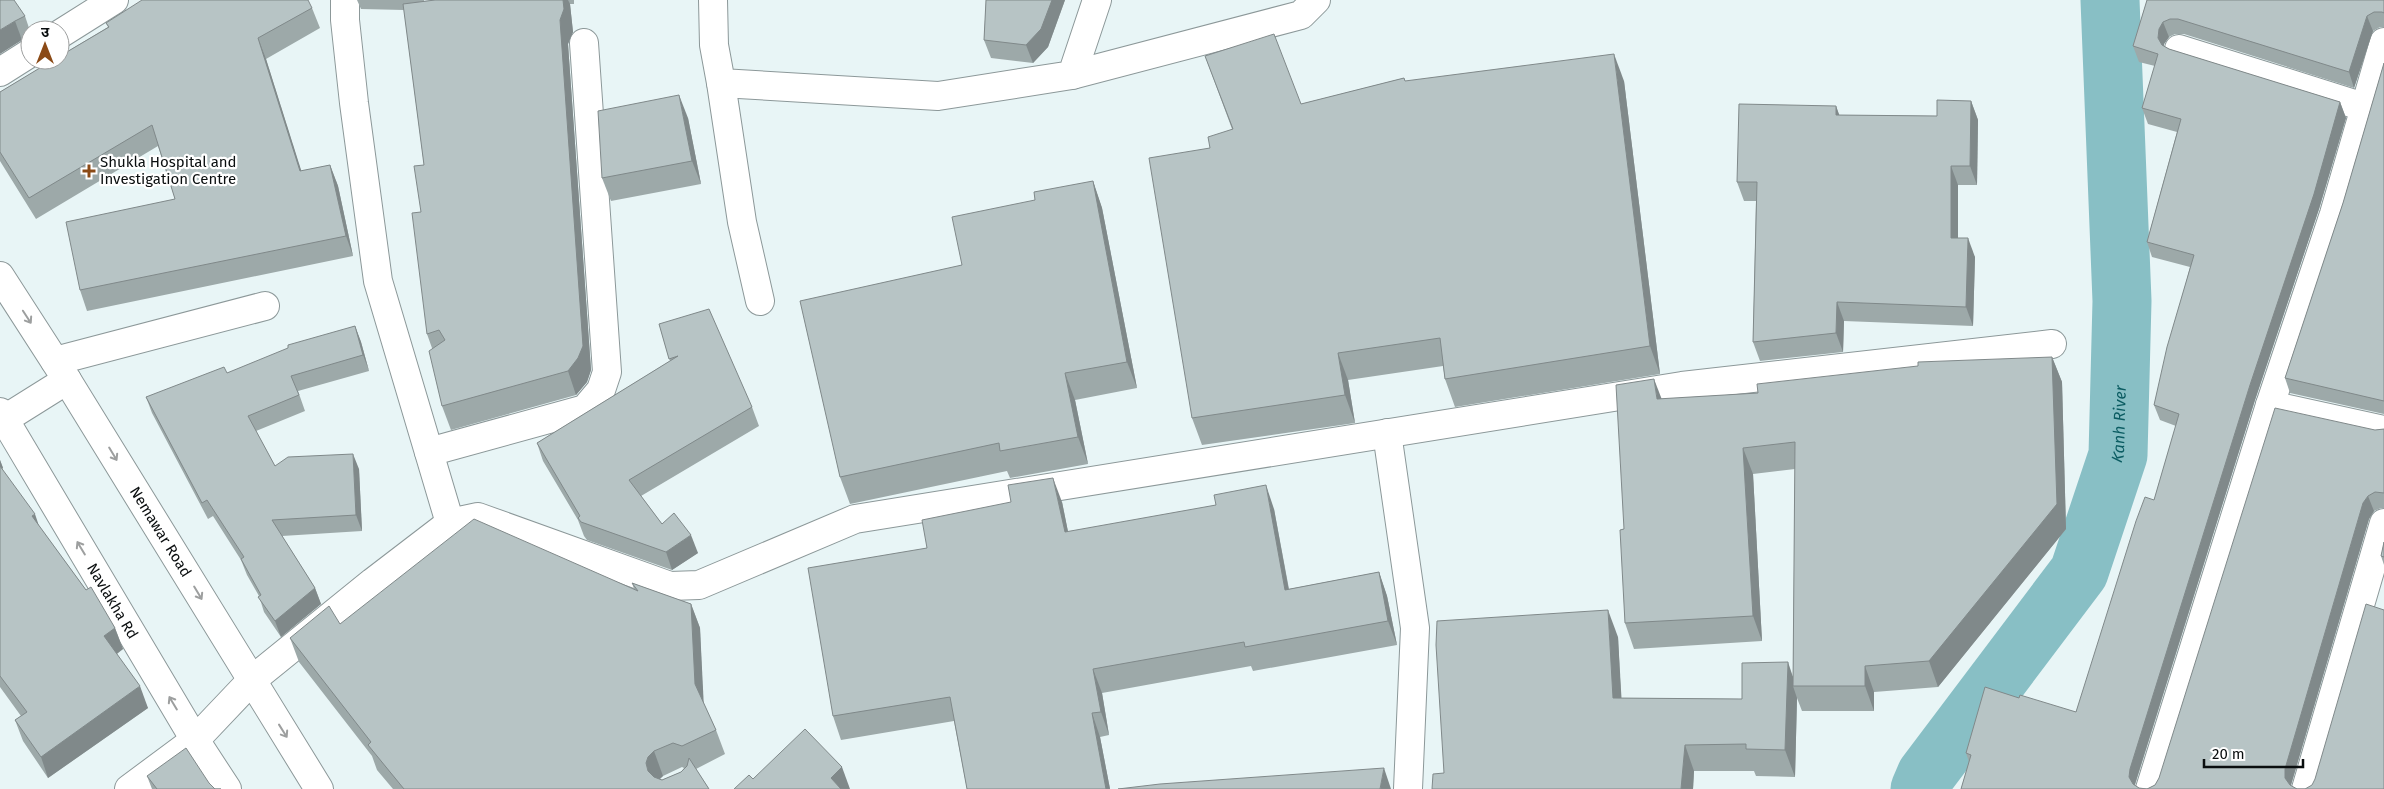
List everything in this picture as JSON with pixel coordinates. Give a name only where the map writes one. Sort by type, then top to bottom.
[{"type":"street","points":[[70,28],[114,0]]},
{"type":"street","points":[[345,0],[345,20],[354,104],[378,281],[450,523]]},
{"type":"street","points":[[712,0],[714,45],[742,222],[760,301]]},
{"type":"street","points":[[1072,75],[1097,0]]},
{"type":"street","points":[[721,83],[938,96],[1072,75],[1301,15],[1316,0]]},
{"type":"street","points":[[2150,789],[2270,405],[2372,102],[2384,42]]},
{"type":"street","points":[[429,452],[585,408],[601,390],[607,372],[584,43]]},
{"type":"street","points":[[2179,49],[2372,102]]},
{"type":"street","points":[[0,72],[20,59]]},
{"type":"street","name":"Nemawar Road","points":[[0,276],[61,370],[319,789]]},
{"type":"street","points":[[2,418],[61,370],[265,306]]},
{"type":"street","points":[[129,789],[195,740],[252,680],[450,523],[478,517],[670,586],[699,585],[855,520],[1682,386],[2052,344]]},
{"type":"street","points":[[2270,405],[2384,430]]},
{"type":"street","name":"Navlakha Rd","points":[[2,418],[195,740],[227,789]]},
{"type":"street","points":[[1387,433],[1415,628],[1408,789]]},
{"type":"street","points":[[2306,789],[2376,576],[2384,523]]},
{"type":"building","points":[[0,0],[14,0],[25,16],[0,30]]},
{"type":"building","points":[[142,0],[308,0],[312,8],[258,38],[300,171],[330,165],[346,236],[80,290],[66,222],[175,199],[152,125],[29,198],[0,152],[0,92],[36,70],[70,70],[70,50],[109,27],[106,23]]},
{"type":"building","points":[[435,0],[563,0],[564,9],[560,20],[583,346],[578,358],[568,371],[442,406],[429,351],[445,340],[439,330],[427,334],[412,213],[421,212],[414,166],[424,165],[403,4]]},
{"type":"building","points":[[986,0],[1052,0],[1041,29],[1026,45],[984,40]]},
{"type":"building","points":[[2147,0],[2384,0],[2384,13],[2374,12],[2367,16],[2349,72],[2178,19],[2170,19],[2163,22],[2159,29],[2158,38],[2162,45],[2169,49],[2340,102],[2314,194],[2250,385],[2130,769],[2129,777],[2133,784],[2139,788],[2147,789],[1961,789],[1971,755],[1966,753],[1985,687],[2019,698],[2020,695],[2076,712],[2136,521],[2145,497],[2154,500],[2179,414],[2154,405],[2167,347],[2194,255],[2147,242],[2181,119],[2142,108],[2158,54],[2133,46]]},
{"type":"building","points":[[1274,34],[1301,104],[1404,78],[1405,81],[1614,54],[1650,346],[1445,379],[1440,338],[1338,353],[1345,395],[1192,418],[1149,158],[1210,148],[1208,137],[1233,129],[1205,56]]},
{"type":"building","points":[[2384,63],[2384,401],[2285,378],[2343,203]]},
{"type":"building","points":[[679,95],[692,161],[602,178],[598,111]]},
{"type":"building","points":[[1937,100],[1971,101],[1970,166],[1951,166],[1951,238],[1968,238],[1966,307],[1837,302],[1836,333],[1753,342],[1757,182],[1737,182],[1739,104],[1836,106],[1836,115],[1937,116]]},
{"type":"building","points":[[1093,181],[1127,362],[1065,373],[1078,437],[1000,451],[999,443],[840,477],[800,301],[962,265],[952,217],[1035,200],[1034,192]]},
{"type":"building","points":[[709,309],[752,407],[629,480],[662,524],[674,513],[691,535],[666,552],[581,522],[578,518],[580,516],[537,443],[678,356],[669,359],[659,324]]},
{"type":"building","points":[[355,326],[363,355],[291,376],[299,395],[248,416],[275,466],[288,457],[353,454],[356,515],[272,520],[315,588],[275,621],[258,597],[261,595],[241,559],[244,557],[207,500],[202,503],[146,397],[224,367],[227,373],[288,348],[288,345]]},
{"type":"building","points":[[2052,357],[2057,504],[1929,661],[1865,666],[1865,686],[1793,686],[1795,442],[1743,448],[1753,616],[1625,623],[1620,530],[1624,529],[1616,385],[1654,379],[1657,399],[1758,393],[1757,384],[1918,366],[1918,362]]},
{"type":"building","points":[[2275,408],[2375,430],[2384,429],[2384,493],[2375,492],[2368,496],[2363,503],[2285,769],[2285,778],[2290,785],[2297,789],[2147,789],[2155,785],[2159,778]]},
{"type":"building","points":[[0,466],[35,514],[32,516],[86,590],[91,587],[115,628],[104,636],[140,686],[41,757],[15,720],[27,712],[0,676]]},
{"type":"building","points":[[1053,478],[1065,532],[1216,505],[1214,495],[1266,485],[1285,590],[1379,572],[1388,621],[1245,647],[1244,642],[1093,669],[1101,712],[1092,713],[1106,789],[967,789],[950,697],[833,716],[808,568],[927,548],[922,520],[1011,502],[1008,485]]},
{"type":"building","points":[[474,519],[638,591],[632,583],[691,604],[695,684],[716,730],[682,746],[673,743],[654,751],[648,757],[646,763],[648,771],[654,777],[662,780],[681,772],[687,766],[689,758],[709,789],[404,789],[368,745],[371,742],[290,638],[329,606],[340,624]]},
{"type":"building","points":[[2384,542],[2384,557],[2381,556]]},
{"type":"building","points":[[2366,604],[2384,610],[2384,789],[2305,789],[2312,785],[2315,779]]},
{"type":"building","points":[[1608,610],[1613,698],[1742,699],[1742,663],[1788,662],[1785,750],[1746,749],[1746,744],[1685,745],[1681,789],[1432,789],[1433,774],[1444,773],[1436,645],[1437,621]]},
{"type":"building","points":[[805,729],[842,767],[831,778],[841,789],[734,789],[749,775],[753,779]]},
{"type":"building","points":[[186,748],[215,789],[157,789],[147,776]]},
{"type":"building","points":[[1384,768],[1380,789],[1118,789],[1160,784]]},
{"type":"waterway","name":"Kanh River","points":[[1920,789],[1926,775],[2079,572],[2118,455],[2122,301],[2110,0]]},
{"type":"place","name":"Shukla Hospital and Investigation Centre","points":[[89,171]]}]
